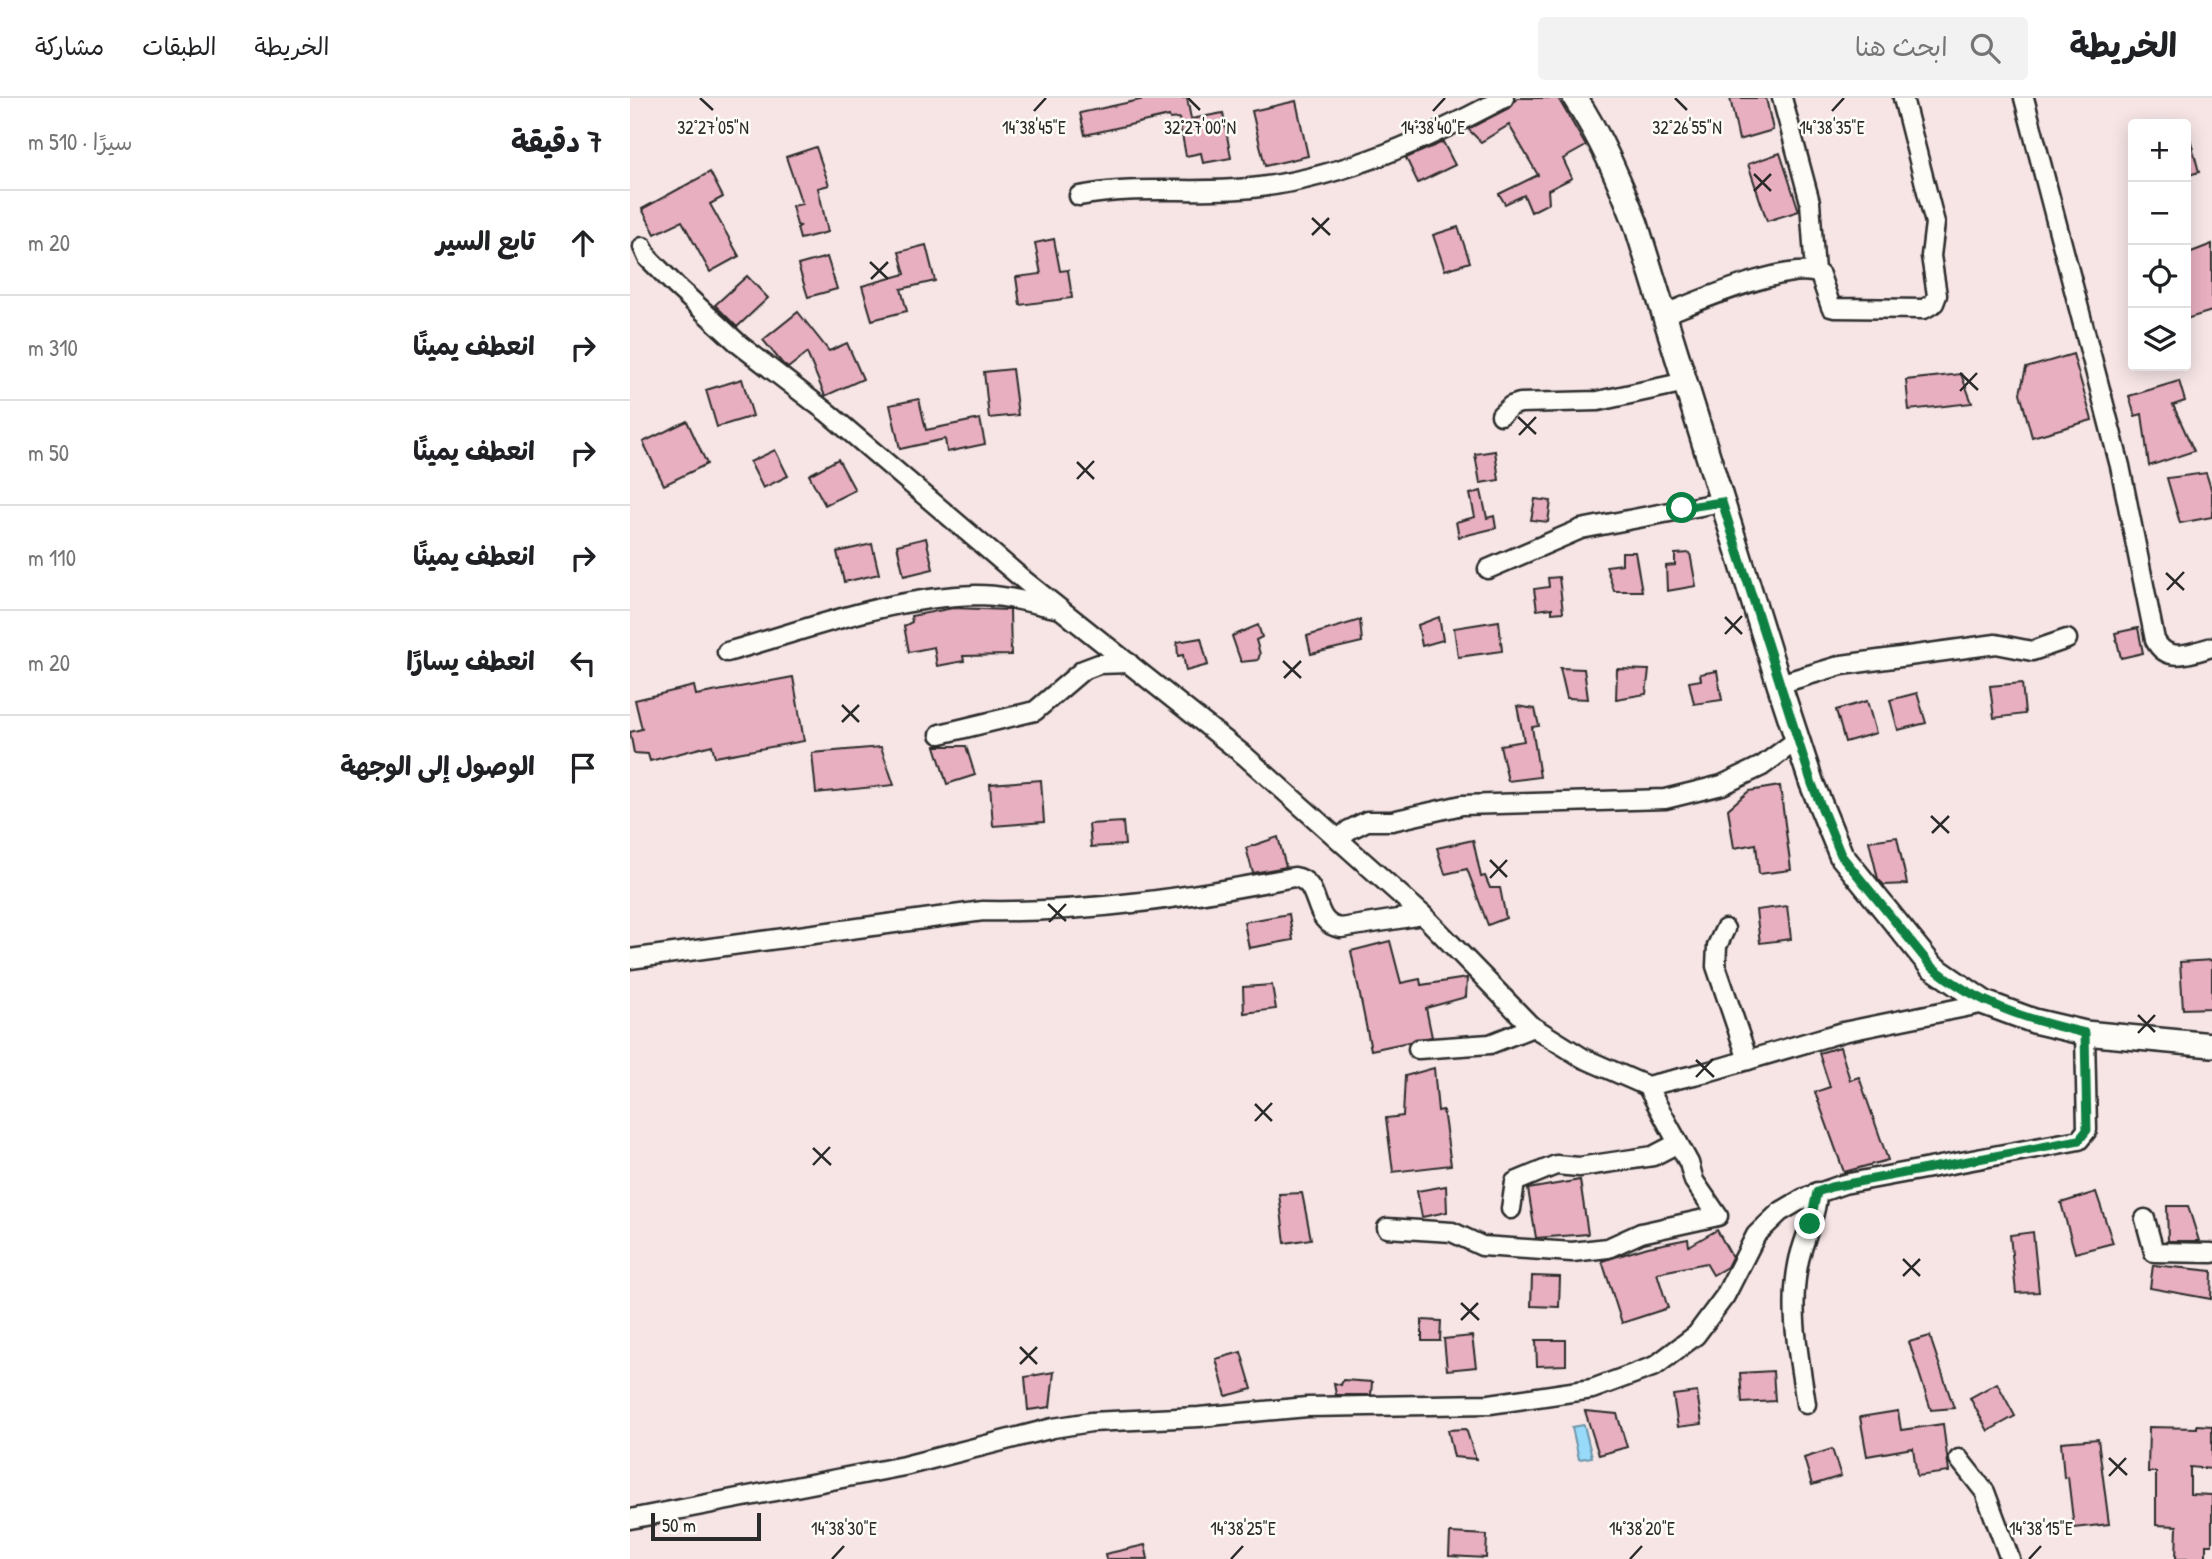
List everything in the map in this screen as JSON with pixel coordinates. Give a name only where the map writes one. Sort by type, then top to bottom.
[{"type":"street","points":[[1079,196],[1139,188],[1219,191],[1297,181],[1399,148],[1504,98]]},
{"type":"street","points":[[1575,98],[1594,127],[1623,190],[1665,314],[1797,740],[1841,855],[1931,966],[1985,1003],[2034,1021],[2085,1033],[2208,1048]]},
{"type":"street","points":[[1782,98],[1810,202],[1815,272],[1823,280],[1831,307],[1924,309],[1936,299],[1931,256],[1935,223],[1903,98]]},
{"type":"street","points":[[2024,98],[2120,466],[2155,640],[2163,652],[2170,655],[2212,648]]},
{"type":"street","points":[[643,247],[648,258],[740,345],[828,413],[1062,610],[1245,756],[1423,915],[1533,1027],[1602,1068],[1647,1086],[1843,1032],[1985,1003]]},
{"type":"street","points":[[1665,314],[1776,275],[1815,272]]},
{"type":"street","points":[[1501,415],[1508,408],[1520,404],[1610,399],[1686,382]]},
{"type":"street","points":[[1488,569],[1581,529],[1722,502]]},
{"type":"street","points":[[727,652],[849,615],[919,600],[977,595],[1011,597],[1062,610]]},
{"type":"street","points":[[1779,684],[1842,665],[1996,644],[2032,651],[2067,639]]},
{"type":"street","points":[[940,734],[1035,711],[1083,670],[1099,664],[1129,663]]},
{"type":"street","points":[[1339,839],[1367,821],[1392,821],[1462,805],[1665,799],[1722,785],[1762,766],[1797,740]]},
{"type":"street","points":[[630,959],[984,911],[1038,912],[1111,905],[1294,877],[1303,878],[1311,886],[1323,921],[1331,927],[1341,929],[1423,915]]},
{"type":"street","points":[[1725,929],[1717,946],[1716,966],[1748,1060]]},
{"type":"street","points":[[1418,1049],[1490,1044],[1533,1027]]},
{"type":"street","points":[[630,1519],[904,1466],[1053,1428],[1091,1422],[1199,1417],[1307,1407],[1490,1404],[1592,1389],[1656,1366],[1680,1350],[1712,1317],[1756,1235],[1780,1212],[1817,1192],[2079,1140],[2087,1130],[2085,1033]]},
{"type":"street","points":[[1387,1228],[1452,1233],[1482,1246],[1572,1252],[1608,1248],[1641,1233],[1718,1216],[1694,1181],[1689,1163],[1647,1086]]},
{"type":"street","points":[[1511,1209],[1515,1182],[1556,1165],[1579,1167],[1653,1156],[1678,1143]]},
{"type":"street","points":[[1806,1404],[1794,1306],[1798,1264],[1815,1208],[1817,1192]]},
{"type":"street","points":[[2145,1219],[2154,1252],[2212,1254]]},
{"type":"street","points":[[1959,1460],[1985,1492],[2010,1559]]},
{"type":"water","points":[[1584,1425],[1592,1457],[1579,1459],[1572,1427]]},
{"type":"building","points":[[1149,98],[1187,98],[1191,119],[1223,113],[1231,158],[1203,163],[1201,153],[1186,156],[1179,118],[1170,119],[1169,116],[1085,135],[1080,113]]},
{"type":"building","points":[[1517,98],[1558,98],[1586,146],[1563,159],[1572,178],[1548,190],[1549,203],[1531,212],[1524,195],[1505,204],[1499,194],[1538,175],[1509,125],[1481,142],[1468,129],[1509,108]]},
{"type":"building","points":[[1730,98],[1766,98],[1773,130],[1739,140]]},
{"type":"building","points":[[1296,101],[1308,156],[1265,166],[1252,111]]},
{"type":"building","points":[[1443,142],[1455,165],[1418,183],[1406,158]]},
{"type":"building","points":[[2191,142],[2199,172],[2191,174]]},
{"type":"building","points":[[816,147],[829,185],[818,188],[828,232],[800,239],[797,228],[800,226],[797,225],[792,206],[802,204],[786,157]]},
{"type":"building","points":[[1780,153],[1799,211],[1767,221],[1748,164]]},
{"type":"building","points":[[710,172],[723,197],[710,204],[739,256],[710,272],[682,221],[655,234],[642,209]]},
{"type":"building","points":[[1458,227],[1470,262],[1445,270],[1433,235]]},
{"type":"building","points":[[1054,239],[1060,271],[1068,270],[1072,298],[1020,305],[1016,277],[1041,274],[1035,243]]},
{"type":"building","points":[[2212,244],[2212,311],[2191,317],[2191,308],[2191,252]]},
{"type":"building","points":[[926,245],[935,281],[901,289],[907,311],[872,320],[862,286],[905,274],[899,252]]},
{"type":"building","points":[[827,257],[837,289],[808,297],[798,265]]},
{"type":"building","points":[[747,276],[768,298],[737,327],[715,305]]},
{"type":"building","points":[[798,312],[829,351],[847,343],[863,379],[825,396],[807,353],[788,368],[782,363],[763,340]]},
{"type":"building","points":[[2073,354],[2092,420],[2032,437],[2020,393],[2026,368]]},
{"type":"building","points":[[1012,369],[1018,415],[989,418],[984,372]]},
{"type":"building","points":[[1961,374],[1972,403],[1909,410],[1906,380]]},
{"type":"building","points":[[742,379],[753,416],[717,427],[706,390]]},
{"type":"building","points":[[2179,381],[2185,401],[2173,405],[2194,451],[2149,466],[2142,414],[2135,416],[2129,396]]},
{"type":"building","points":[[919,399],[926,430],[980,419],[985,444],[947,452],[945,439],[900,449],[890,405]]},
{"type":"building","points":[[687,421],[707,464],[664,485],[643,442]]},
{"type":"building","points":[[775,450],[788,476],[763,488],[750,462]]},
{"type":"building","points":[[1495,451],[1499,480],[1480,483],[1475,454]]},
{"type":"building","points":[[838,459],[855,490],[825,505],[809,475]]},
{"type":"building","points":[[2206,473],[2212,492],[2212,517],[2180,523],[2167,478]]},
{"type":"building","points":[[1481,491],[1487,518],[1494,516],[1496,528],[1459,537],[1456,522],[1475,517],[1470,494]]},
{"type":"building","points":[[1535,499],[1551,501],[1548,522],[1531,520]]},
{"type":"building","points":[[926,538],[933,569],[904,576],[897,545]]},
{"type":"building","points":[[872,544],[879,574],[844,582],[837,552]]},
{"type":"building","points":[[1622,552],[1635,552],[1642,591],[1614,591],[1606,566],[1622,564]]},
{"type":"building","points":[[1690,553],[1696,586],[1667,591],[1666,566],[1675,565],[1675,554]]},
{"type":"building","points":[[1559,577],[1563,612],[1552,613],[1552,608],[1537,610],[1534,589],[1549,587],[1548,578]]},
{"type":"building","points":[[953,608],[1010,610],[1011,655],[963,656],[964,661],[937,666],[934,647],[909,652],[904,626],[912,622],[911,616]]},
{"type":"building","points":[[1439,617],[1443,640],[1422,646],[1418,625]]},
{"type":"building","points":[[1360,620],[1362,642],[1311,654],[1307,636]]},
{"type":"building","points":[[1499,621],[1502,651],[1458,657],[1454,628]]},
{"type":"building","points":[[1258,625],[1262,637],[1256,640],[1260,654],[1258,660],[1241,662],[1232,636]]},
{"type":"building","points":[[2138,628],[2143,653],[2121,658],[2115,633]]},
{"type":"building","points":[[1201,638],[1208,665],[1186,671],[1183,655],[1178,656],[1177,642]]},
{"type":"building","points":[[1560,668],[1584,669],[1588,699],[1567,698]]},
{"type":"building","points":[[1617,669],[1649,670],[1646,694],[1616,699]]},
{"type":"building","points":[[1717,671],[1722,700],[1694,704],[1689,682],[1701,680],[1700,674]]},
{"type":"building","points":[[793,677],[804,741],[715,757],[712,745],[650,761],[648,754],[634,753],[630,732],[642,729],[635,700],[694,686],[696,695]]},
{"type":"building","points":[[2022,683],[2025,714],[1994,718],[1990,686]]},
{"type":"building","points":[[1917,693],[1926,723],[1898,730],[1890,700]]},
{"type":"building","points":[[1867,701],[1876,733],[1845,742],[1836,710]]},
{"type":"building","points":[[1517,706],[1535,709],[1539,726],[1532,727],[1540,777],[1508,781],[1500,745],[1524,741]]},
{"type":"building","points":[[935,746],[966,746],[975,775],[947,784]]},
{"type":"building","points":[[881,747],[894,785],[816,793],[812,753]]},
{"type":"building","points":[[1041,780],[1044,822],[993,826],[990,784]]},
{"type":"building","points":[[1780,786],[1791,870],[1759,874],[1756,844],[1734,848],[1728,809],[1749,791]]},
{"type":"building","points":[[1123,822],[1125,845],[1091,847],[1089,824]]},
{"type":"building","points":[[1278,837],[1286,867],[1253,873],[1246,848]]},
{"type":"building","points":[[1897,837],[1907,884],[1884,885],[1878,879],[1869,841]]},
{"type":"building","points":[[1473,840],[1481,877],[1485,876],[1490,888],[1500,888],[1506,918],[1488,925],[1467,869],[1445,874],[1437,848]]},
{"type":"building","points":[[1787,906],[1791,939],[1760,943],[1756,910]]},
{"type":"building","points":[[1289,914],[1293,940],[1249,948],[1244,922]]},
{"type":"building","points":[[1390,941],[1401,983],[1420,979],[1421,985],[1467,978],[1466,997],[1426,1008],[1432,1037],[1371,1050],[1351,951]]},
{"type":"building","points":[[2212,960],[2212,1008],[2183,1009],[2180,962]]},
{"type":"building","points":[[1272,985],[1276,1009],[1244,1013],[1243,987]]},
{"type":"building","points":[[1840,1047],[1850,1080],[1859,1077],[1888,1160],[1844,1172],[1815,1092],[1830,1087],[1819,1053]]},
{"type":"building","points":[[1434,1068],[1438,1111],[1443,1110],[1451,1165],[1393,1172],[1386,1118],[1403,1116],[1405,1076]]},
{"type":"building","points":[[1580,1180],[1588,1234],[1536,1238],[1528,1189]]},
{"type":"building","points":[[1446,1186],[1447,1212],[1422,1217],[1417,1191]]},
{"type":"building","points":[[2096,1192],[2113,1243],[2075,1253],[2061,1203]]},
{"type":"building","points":[[1302,1193],[1311,1239],[1285,1243],[1279,1194]]},
{"type":"building","points":[[2167,1206],[2188,1206],[2199,1241],[2168,1241]]},
{"type":"building","points":[[1717,1230],[1732,1257],[1727,1267],[1713,1275],[1706,1263],[1657,1273],[1668,1308],[1622,1323],[1602,1261],[1648,1247],[1688,1239],[1689,1246]]},
{"type":"building","points":[[2033,1232],[2039,1292],[2016,1293],[2010,1235]]},
{"type":"building","points":[[2153,1265],[2212,1271],[2211,1299],[2150,1288]]},
{"type":"building","points":[[1532,1276],[1560,1277],[1559,1307],[1531,1306]]},
{"type":"building","points":[[1422,1320],[1441,1321],[1440,1341],[1422,1341]]},
{"type":"building","points":[[1472,1336],[1476,1367],[1447,1370],[1444,1339]]},
{"type":"building","points":[[1930,1336],[1954,1408],[1931,1410],[1909,1342]]},
{"type":"building","points":[[1536,1340],[1566,1340],[1566,1365],[1537,1366]]},
{"type":"building","points":[[1241,1352],[1252,1389],[1226,1396],[1216,1359]]},
{"type":"building","points":[[1773,1371],[1775,1401],[1742,1403],[1740,1373]]},
{"type":"building","points":[[1054,1372],[1050,1407],[1028,1410],[1025,1377]]},
{"type":"building","points":[[1343,1380],[1372,1382],[1371,1395],[1336,1395],[1334,1383],[1341,1385]]},
{"type":"building","points":[[1997,1383],[2015,1416],[1988,1431],[1970,1398]]},
{"type":"building","points":[[1697,1392],[1702,1424],[1678,1427],[1673,1395]]},
{"type":"building","points":[[1585,1411],[1617,1414],[1627,1447],[1599,1455]]},
{"type":"building","points":[[1898,1411],[1901,1430],[1943,1424],[1949,1472],[1917,1476],[1913,1448],[1867,1456],[1860,1417]]},
{"type":"building","points":[[2197,1425],[2212,1426],[2212,1469],[2190,1467],[2190,1494],[2212,1495],[2212,1545],[2206,1545],[2206,1559],[2176,1559],[2177,1526],[2156,1525],[2156,1472],[2148,1472],[2149,1427],[2197,1428]]},
{"type":"building","points":[[1466,1429],[1476,1459],[1454,1457],[1448,1430]]},
{"type":"building","points":[[2098,1439],[2109,1524],[2074,1528],[2068,1477],[2064,1478],[2061,1442]]},
{"type":"building","points":[[1832,1449],[1841,1476],[1812,1485],[1804,1458]]},
{"type":"building","points":[[1450,1533],[1487,1535],[1486,1558],[1449,1556]]},
{"type":"building","points":[[1145,1545],[1148,1559],[1106,1559],[1105,1554]]},
{"type":"route","points":[[1682,508],[1722,502],[1812,784],[1841,855],[1900,931],[1931,966],[1947,979],[1985,1003],[2004,1011],[2085,1033],[2087,1130],[2079,1140],[1831,1187],[1817,1192],[1810,1224]]}]
